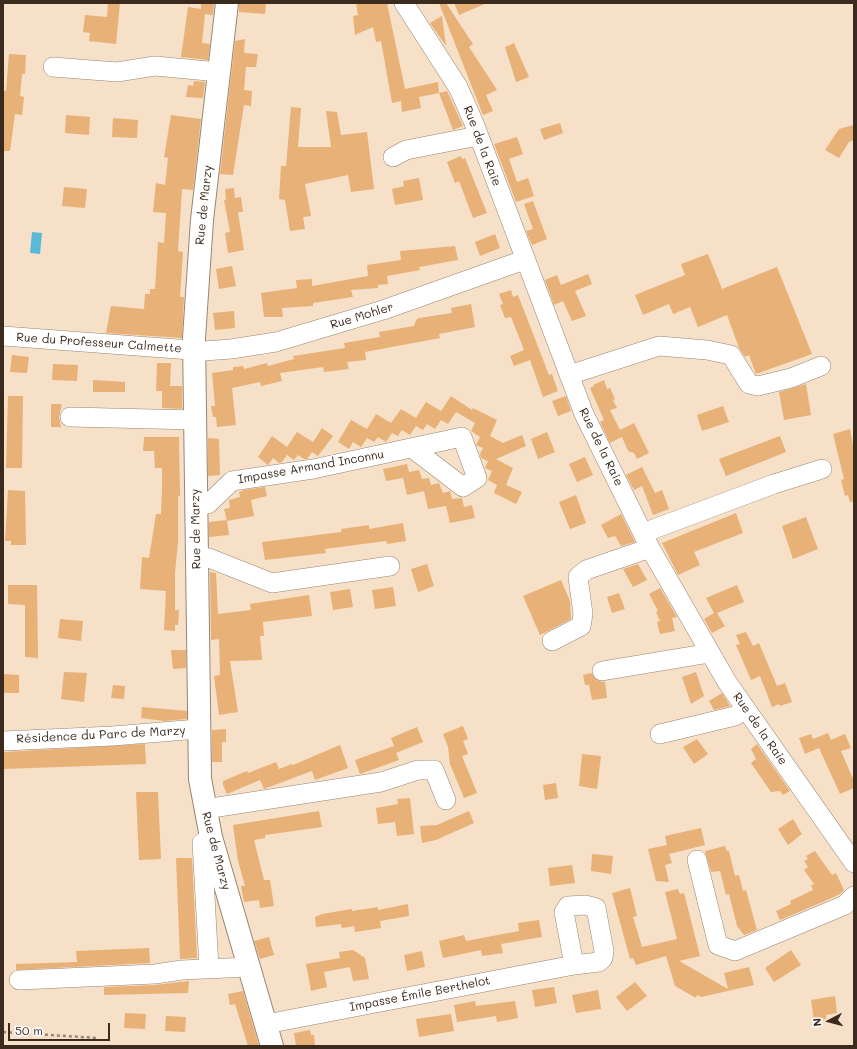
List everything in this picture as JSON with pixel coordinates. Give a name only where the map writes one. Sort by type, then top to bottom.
[{"type":"main road","name":"Rue de Marzy","points":[[227,3],[202,220],[194,350],[198,729],[200,779],[211,836],[272,1046]]},
{"type":"street","name":"Rue de la Raie","points":[[404,3],[458,87],[584,414],[647,541],[727,682],[854,863]]},
{"type":"street","points":[[53,67],[117,72],[155,66],[219,72]]},
{"type":"street","points":[[393,157],[406,150],[478,136]]},
{"type":"street","name":"Rue Mohler","points":[[194,350],[222,350],[276,342],[383,310],[524,260]]},
{"type":"street","name":"Rue du Professeur Calmette","points":[[3,336],[194,350]]},
{"type":"street","points":[[569,375],[659,346],[707,350],[731,355],[749,384],[758,386],[791,378],[821,366]]},
{"type":"street","points":[[70,418],[195,420]]},
{"type":"street","name":"Impasse Armand Inconnu","points":[[196,506],[208,504],[232,481],[313,469],[412,448]]},
{"type":"street","points":[[552,641],[581,626],[583,614],[578,577],[586,570],[774,484],[822,469]]},
{"type":"street","points":[[196,557],[209,558],[272,583],[390,566]]},
{"type":"street","points":[[602,671],[710,653]]},
{"type":"street","points":[[660,734],[735,716],[746,710]]},
{"type":"street","name":"Résidence du Parc de Marzy","points":[[3,741],[113,736],[198,729]]},
{"type":"street","points":[[205,809],[381,782],[418,770],[434,770],[446,800]]},
{"type":"street","points":[[209,968],[202,843],[211,836]]},
{"type":"street","points":[[697,860],[718,945],[734,951],[845,905],[854,896]]},
{"type":"street","name":"Impasse Émile Berthelot","points":[[266,1024],[574,964]]},
{"type":"street","points":[[20,980],[155,974],[209,968],[249,967]]},
{"type":"path","points":[[3,1032],[97,1038]]},
{"type":"water","points":[[32,232],[42,233],[40,254],[30,253]]},
{"type":"building","points":[[108,3],[120,3],[116,44],[89,41],[90,33],[83,32],[85,15],[107,17]]},
{"type":"building","points":[[201,3],[214,3],[213,15],[205,14],[202,43],[210,44],[208,60],[181,57],[188,7],[201,9]]},
{"type":"building","points":[[239,3],[266,3],[265,14],[239,12]]},
{"type":"building","points":[[356,3],[387,3],[405,89],[438,82],[439,93],[419,97],[421,108],[402,112],[401,101],[392,103],[381,41],[376,42],[373,27],[355,35],[353,16],[358,15]]},
{"type":"building","points":[[439,3],[446,3],[473,44],[469,47],[497,90],[486,95],[493,111],[483,115]]},
{"type":"building","points":[[454,3],[487,3],[459,15]]},
{"type":"building","points":[[442,16],[446,46],[430,23]]},
{"type":"building","points":[[245,39],[244,53],[258,54],[256,67],[246,67],[244,90],[252,91],[251,106],[244,105],[233,175],[220,174],[235,41]]},
{"type":"building","points":[[514,43],[529,77],[516,82],[505,47]]},
{"type":"building","points":[[9,54],[26,55],[25,74],[22,74],[20,96],[24,97],[22,115],[15,114],[10,151],[3,151],[3,91],[6,91]]},
{"type":"building","points":[[194,81],[205,82],[203,98],[186,97],[188,85],[193,86]]},
{"type":"building","points":[[447,91],[463,126],[453,130],[439,93]]},
{"type":"building","points":[[291,107],[301,108],[298,147],[331,147],[326,111],[337,112],[341,135],[367,132],[374,189],[351,192],[348,175],[305,184],[311,216],[303,217],[305,229],[290,231],[285,200],[279,199],[281,166],[286,166]]},
{"type":"building","points":[[66,115],[90,117],[89,135],[65,133]]},
{"type":"building","points":[[171,115],[201,119],[193,190],[182,189],[178,251],[183,252],[180,297],[184,297],[182,338],[106,333],[111,306],[144,309],[145,294],[150,294],[150,289],[155,289],[158,242],[164,243],[166,213],[153,212],[156,183],[165,185],[168,158],[164,157]]},
{"type":"building","points":[[113,118],[138,120],[137,138],[112,137]]},
{"type":"building","points":[[560,123],[563,133],[544,140],[540,129]]},
{"type":"building","points":[[854,125],[854,140],[849,142],[839,158],[825,150],[839,129]]},
{"type":"building","points":[[517,137],[523,154],[509,159],[517,182],[528,178],[534,196],[516,202],[494,144]]},
{"type":"building","points":[[461,156],[462,159],[465,158],[487,213],[473,218],[459,181],[455,183],[447,162]]},
{"type":"building","points":[[419,178],[423,200],[395,205],[392,189],[404,186],[403,181]]},
{"type":"building","points":[[64,187],[87,189],[85,208],[62,206]]},
{"type":"building","points":[[234,188],[235,198],[241,197],[243,212],[238,212],[244,250],[228,253],[225,233],[230,232],[224,200],[226,200],[225,189]]},
{"type":"building","points":[[533,201],[547,239],[532,245],[526,231],[533,229],[524,204]]},
{"type":"building","points":[[495,234],[500,248],[480,256],[475,242]]},
{"type":"building","points":[[455,246],[458,260],[419,267],[420,270],[387,276],[388,284],[378,285],[378,288],[351,290],[353,297],[313,303],[313,306],[282,308],[283,317],[264,317],[261,293],[297,288],[296,280],[312,279],[312,286],[368,276],[367,265],[401,260],[400,251]]},
{"type":"building","points":[[708,254],[722,289],[777,267],[812,354],[756,374],[749,355],[745,357],[739,348],[727,315],[698,327],[690,307],[673,314],[669,304],[643,315],[635,295],[685,275],[681,264]]},
{"type":"building","points":[[232,266],[236,286],[219,289],[216,269]]},
{"type":"building","points":[[588,274],[592,284],[575,291],[586,316],[572,321],[563,301],[554,305],[545,280],[557,275],[561,285]]},
{"type":"building","points":[[511,290],[513,297],[518,295],[549,375],[552,374],[558,391],[543,397],[530,360],[514,366],[510,356],[524,350],[511,317],[505,318],[500,305],[503,304],[499,294]]},
{"type":"building","points":[[471,304],[475,327],[439,334],[440,338],[365,352],[366,360],[347,362],[349,369],[324,372],[323,367],[280,373],[282,381],[261,386],[260,382],[232,388],[236,425],[217,427],[216,417],[213,417],[211,406],[215,406],[212,373],[233,370],[233,367],[243,366],[244,369],[267,363],[268,366],[294,359],[293,356],[345,348],[344,343],[380,337],[379,332],[414,326],[416,320],[419,318],[452,313],[451,308]]},
{"type":"building","points":[[234,311],[235,328],[215,330],[213,313]]},
{"type":"building","points":[[12,355],[29,357],[27,373],[10,372]]},
{"type":"building","points":[[157,363],[171,363],[170,386],[182,386],[182,409],[162,408],[162,391],[156,391]]},
{"type":"building","points":[[53,364],[78,365],[77,381],[52,380]]},
{"type":"building","points":[[93,380],[125,382],[125,392],[93,392]]},
{"type":"building","points":[[604,380],[607,389],[610,388],[615,399],[613,400],[617,408],[610,410],[620,430],[634,423],[649,453],[637,459],[634,453],[628,451],[622,437],[610,443],[600,422],[604,420],[590,388]]},
{"type":"building","points":[[806,384],[811,415],[784,420],[779,392]]},
{"type":"building","points":[[8,396],[23,396],[22,468],[6,468]]},
{"type":"building","points":[[451,396],[472,410],[473,408],[497,420],[490,436],[503,443],[522,435],[526,446],[496,459],[513,468],[506,485],[522,492],[516,504],[494,493],[497,485],[488,480],[492,471],[485,468],[488,461],[481,458],[480,454],[483,448],[476,445],[480,437],[471,431],[475,423],[456,412],[448,424],[441,420],[435,429],[427,424],[423,430],[416,426],[410,435],[402,430],[398,436],[392,433],[386,442],[378,437],[374,442],[367,438],[361,447],[353,442],[349,449],[338,442],[351,420],[367,429],[376,414],[391,423],[401,409],[416,418],[426,402],[441,411]]},
{"type":"building","points":[[566,396],[571,411],[558,416],[552,401]]},
{"type":"building","points":[[51,404],[62,404],[59,417],[61,427],[51,427]]},
{"type":"building","points":[[723,406],[729,422],[702,431],[697,415]]},
{"type":"building","points":[[322,428],[333,436],[318,456],[312,452],[307,459],[304,459],[298,455],[294,460],[287,455],[282,462],[279,463],[273,458],[268,465],[258,457],[272,436],[287,447],[297,432],[313,442]]},
{"type":"building","points":[[850,429],[854,450],[854,501],[850,502],[848,495],[845,496],[841,480],[844,479],[833,434]]},
{"type":"building","points":[[547,432],[555,452],[538,459],[531,439]]},
{"type":"building","points":[[780,436],[786,452],[726,476],[719,459]]},
{"type":"building","points":[[144,437],[179,437],[180,496],[178,496],[178,542],[175,573],[175,610],[179,610],[178,625],[175,625],[175,631],[164,630],[166,591],[140,589],[142,557],[149,558],[156,514],[161,514],[162,489],[162,468],[155,468],[154,451],[143,451]]},
{"type":"building","points":[[208,438],[219,439],[220,475],[208,476]]},
{"type":"building","points":[[585,457],[593,475],[577,482],[569,464]]},
{"type":"building","points":[[407,464],[409,472],[419,470],[422,479],[429,478],[431,485],[439,483],[443,493],[450,491],[452,499],[462,498],[464,507],[472,505],[475,518],[450,523],[446,506],[428,509],[424,491],[407,495],[403,478],[386,481],[383,469]]},
{"type":"building","points":[[642,467],[655,493],[662,490],[669,509],[653,515],[642,486],[634,490],[626,475]]},
{"type":"building","points":[[265,487],[267,496],[251,500],[254,516],[227,521],[224,509],[230,508],[229,500],[240,497],[239,492],[244,490]]},
{"type":"building","points":[[8,490],[25,491],[26,545],[11,545],[11,541],[5,541]]},
{"type":"building","points":[[576,495],[586,523],[570,529],[559,502]]},
{"type":"building","points":[[736,513],[743,533],[694,552],[700,565],[678,575],[662,543]]},
{"type":"building","points":[[621,514],[635,542],[621,546],[615,536],[608,538],[601,525]]},
{"type":"building","points":[[806,517],[818,549],[793,559],[782,526]]},
{"type":"building","points":[[227,520],[229,535],[209,537],[209,522]]},
{"type":"building","points":[[403,523],[406,541],[387,544],[386,541],[325,549],[326,553],[265,560],[262,542],[341,532],[341,529],[369,525],[369,529]]},
{"type":"building","points":[[427,564],[434,586],[418,592],[411,569]]},
{"type":"building","points":[[638,564],[647,580],[633,587],[623,569]]},
{"type":"building","points":[[210,572],[216,573],[218,614],[251,610],[250,604],[309,595],[312,616],[263,622],[264,636],[260,636],[262,660],[230,661],[238,712],[219,715],[214,676],[220,675],[219,639],[211,640]]},
{"type":"building","points":[[561,580],[570,601],[571,619],[540,635],[523,596]]},
{"type":"building","points":[[8,585],[37,585],[38,658],[25,657],[25,605],[8,604]]},
{"type":"building","points":[[737,585],[744,602],[717,613],[725,626],[712,633],[704,619],[714,613],[706,598]]},
{"type":"building","points":[[393,587],[396,606],[375,609],[372,590]]},
{"type":"building","points":[[660,588],[677,617],[672,618],[675,631],[660,634],[657,622],[660,621],[656,612],[658,611],[649,594]]},
{"type":"building","points":[[350,589],[353,607],[333,610],[330,592]]},
{"type":"building","points":[[619,593],[625,609],[612,613],[607,597]]},
{"type":"building","points":[[60,619],[83,621],[81,641],[58,638]]},
{"type":"building","points":[[746,632],[753,646],[759,643],[777,686],[785,683],[792,702],[780,706],[779,704],[772,707],[760,676],[751,680],[736,645],[740,644],[736,635]]},
{"type":"building","points":[[171,650],[186,650],[186,668],[173,669]]},
{"type":"building","points":[[64,672],[87,673],[84,702],[61,699]]},
{"type":"building","points":[[696,672],[704,696],[691,704],[682,677]]},
{"type":"building","points":[[591,673],[598,681],[605,682],[607,698],[592,700],[589,685],[585,685],[583,675]]},
{"type":"building","points":[[3,674],[19,675],[19,693],[3,693]]},
{"type":"building","points":[[113,685],[125,686],[124,699],[111,698]]},
{"type":"building","points":[[722,693],[730,706],[714,710],[709,701]]},
{"type":"building","points":[[142,707],[187,711],[187,719],[164,721],[141,718]]},
{"type":"building","points":[[463,726],[468,739],[463,741],[468,754],[462,756],[477,793],[464,798],[450,764],[448,747],[443,734]]},
{"type":"building","points":[[417,727],[423,742],[396,753],[399,760],[360,774],[355,760],[394,746],[391,738]]},
{"type":"building","points":[[226,729],[226,742],[222,742],[222,762],[212,762],[212,730]]},
{"type":"building","points":[[828,733],[831,740],[845,734],[851,748],[841,751],[854,781],[854,788],[840,794],[819,748],[805,754],[799,738],[811,734],[813,739]]},
{"type":"building","points":[[697,739],[708,754],[694,764],[683,747]]},
{"type":"building","points":[[145,744],[146,764],[3,769],[3,752]]},
{"type":"building","points":[[757,744],[790,791],[783,795],[780,791],[771,792],[751,763],[756,759],[751,749]]},
{"type":"building","points":[[340,745],[348,768],[315,780],[312,771],[264,789],[260,780],[227,794],[223,785],[223,781],[247,771],[248,773],[276,762],[279,769],[292,764],[293,765]]},
{"type":"building","points":[[582,754],[601,756],[597,789],[579,786]]},
{"type":"building","points":[[556,783],[558,798],[545,800],[543,785]]},
{"type":"building","points":[[136,792],[158,792],[161,859],[139,860]]},
{"type":"building","points":[[410,798],[414,834],[397,836],[395,822],[378,824],[376,808],[398,804],[397,799]]},
{"type":"building","points":[[319,811],[322,827],[265,835],[265,838],[254,840],[264,880],[270,880],[274,906],[260,908],[259,900],[244,902],[241,886],[245,886],[238,861],[233,825]]},
{"type":"building","points":[[469,811],[474,823],[436,840],[422,843],[420,826],[437,825]]},
{"type":"building","points":[[793,819],[802,834],[788,845],[778,829]]},
{"type":"building","points":[[701,828],[705,845],[669,854],[672,863],[665,865],[669,882],[656,881],[648,849],[667,845],[665,836]]},
{"type":"building","points":[[725,846],[727,851],[729,851],[735,876],[739,875],[743,891],[746,890],[757,930],[744,935],[737,926],[729,894],[726,895],[720,871],[711,872],[705,851]]},
{"type":"building","points":[[815,851],[832,875],[836,873],[844,890],[840,894],[780,920],[776,911],[791,904],[790,901],[813,890],[811,885],[814,884],[804,870],[808,867],[804,861],[808,859],[806,856]]},
{"type":"building","points":[[592,854],[613,856],[611,874],[591,871]]},
{"type":"building","points":[[176,858],[192,858],[197,958],[180,959]]},
{"type":"building","points":[[572,865],[575,883],[550,886],[548,868]]},
{"type":"building","points":[[630,888],[637,916],[633,917],[642,947],[677,939],[665,892],[678,889],[680,894],[684,893],[700,956],[679,961],[728,989],[724,973],[749,967],[754,985],[701,997],[697,995],[696,998],[675,986],[666,956],[636,965],[633,958],[630,959],[612,893]]},
{"type":"building","points":[[408,904],[409,916],[380,921],[381,928],[355,932],[354,926],[342,928],[341,924],[316,927],[315,917],[322,914],[352,909],[352,911],[378,907],[378,910]]},
{"type":"building","points":[[539,920],[542,937],[501,944],[503,953],[482,956],[481,950],[443,958],[439,941],[464,935],[466,941],[519,931],[518,923]]},
{"type":"building","points":[[269,937],[274,955],[260,959],[254,941]]},
{"type":"building","points":[[149,948],[150,963],[16,970],[16,964],[77,962],[76,951]]},
{"type":"building","points":[[353,950],[365,958],[369,979],[353,981],[350,967],[324,972],[327,987],[311,991],[306,964],[340,958],[339,952]]},
{"type":"building","points":[[791,950],[801,965],[774,982],[765,968]]},
{"type":"building","points":[[422,951],[425,967],[407,971],[404,955]]},
{"type":"building","points":[[189,981],[188,993],[104,995],[104,987],[155,985]]},
{"type":"building","points":[[635,982],[647,996],[627,1011],[616,997]]},
{"type":"building","points":[[554,987],[557,1003],[535,1007],[532,990]]},
{"type":"building","points":[[598,990],[601,1009],[576,1013],[572,995]]},
{"type":"building","points":[[243,991],[259,1046],[248,1046],[235,1004],[230,1005],[228,994]]},
{"type":"building","points":[[835,996],[837,1013],[826,1015],[826,1019],[814,1021],[811,1000]]},
{"type":"building","points":[[475,1001],[476,1006],[515,1001],[518,1018],[497,1022],[496,1016],[457,1022],[454,1005]]},
{"type":"building","points":[[125,1013],[146,1014],[145,1029],[124,1028]]},
{"type":"building","points":[[451,1014],[454,1031],[419,1037],[416,1019]]},
{"type":"building","points":[[166,1016],[186,1017],[185,1032],[165,1031]]},
{"type":"building","points":[[310,1030],[311,1035],[314,1035],[315,1046],[296,1046],[294,1033]]}]
